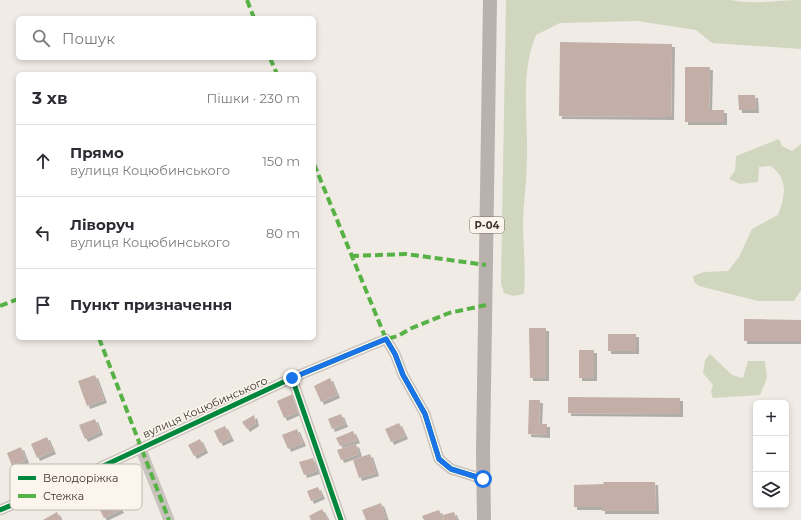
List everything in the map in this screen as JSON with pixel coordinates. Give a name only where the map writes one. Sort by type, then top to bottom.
[{"type":"main road","name":"Р-04","points":[[484,520],[483,451],[490,0]]},
{"type":"street","name":"вулиця Коцюбинського","points":[[106,464],[292,378],[386,339],[395,354],[403,375],[425,414],[439,459],[451,469],[483,479]]},
{"type":"street","points":[[292,378],[341,520]]},
{"type":"street","points":[[140,447],[169,520]]},
{"type":"street","name":"вулиця Коцюбинського","points":[[0,510],[10,506]]},
{"type":"green space","points":[[506,0],[731,0],[757,2],[801,0],[801,49],[712,43],[696,30],[637,21],[560,23],[536,35],[531,49],[526,79],[527,164],[523,220],[525,275],[524,294],[513,296],[504,293],[501,283]]},
{"type":"green space","points":[[779,139],[782,146],[792,151],[801,144],[801,290],[794,301],[758,301],[699,286],[694,282],[693,276],[704,272],[728,271],[739,257],[752,229],[778,215],[784,195],[784,189],[781,177],[771,166],[759,167],[758,182],[740,184],[729,179],[735,171],[736,156]]},
{"type":"green space","points":[[710,354],[732,375],[743,378],[748,361],[765,361],[767,378],[760,395],[713,398],[711,392],[713,385],[703,373],[705,360]]},
{"type":"building","points":[[560,42],[672,44],[671,117],[559,116]]},
{"type":"building","points":[[685,67],[710,67],[709,110],[724,110],[724,122],[685,122]]},
{"type":"building","points":[[738,95],[755,95],[756,110],[739,110]]},
{"type":"building","points":[[744,319],[801,320],[801,341],[744,341]]},
{"type":"building","points":[[529,328],[546,328],[546,378],[530,378]]},
{"type":"building","points":[[608,334],[636,334],[636,351],[608,351]]},
{"type":"building","points":[[579,350],[594,350],[594,378],[579,378]]},
{"type":"building","points":[[95,375],[104,400],[87,406],[78,381]]},
{"type":"building","points":[[330,378],[337,395],[321,402],[314,386]]},
{"type":"building","points":[[293,394],[300,411],[284,418],[277,401]]},
{"type":"building","points":[[568,397],[680,398],[680,414],[568,413]]},
{"type":"building","points":[[529,400],[540,400],[539,424],[547,424],[547,435],[528,434]]},
{"type":"building","points":[[341,414],[345,424],[332,429],[328,419]]},
{"type":"building","points":[[254,415],[256,423],[247,429],[242,422]]},
{"type":"building","points":[[95,419],[100,432],[85,439],[79,425]]},
{"type":"building","points":[[399,423],[405,436],[391,442],[385,429]]},
{"type":"building","points":[[225,426],[231,438],[220,443],[214,431]]},
{"type":"building","points":[[297,429],[303,443],[288,449],[282,435]]},
{"type":"building","points":[[353,431],[357,440],[340,446],[336,438]]},
{"type":"building","points":[[47,437],[53,451],[37,458],[31,444]]},
{"type":"building","points":[[200,439],[205,450],[194,456],[188,445]]},
{"type":"building","points":[[356,444],[359,454],[341,460],[337,450]]},
{"type":"building","points":[[21,447],[26,460],[17,464],[11,464],[7,453]]},
{"type":"building","points":[[370,454],[376,473],[359,478],[353,460]]},
{"type":"building","points":[[313,458],[317,471],[304,475],[299,462]]},
{"type":"building","points":[[603,482],[655,482],[656,511],[602,511],[602,507],[574,507],[574,485],[604,484]]},
{"type":"building","points":[[318,487],[322,496],[311,501],[307,491]]},
{"type":"building","points":[[381,503],[386,518],[381,520],[366,520],[362,510]]},
{"type":"building","points":[[322,509],[328,520],[311,520],[309,516]]},
{"type":"building","points":[[100,510],[121,510],[104,518]]},
{"type":"building","points":[[439,510],[443,520],[424,520],[422,516]]},
{"type":"building","points":[[57,512],[61,520],[43,520]]},
{"type":"building","points":[[454,512],[457,520],[444,520],[443,515]]},
{"type":"marked path","points":[[247,0],[253,16]]},
{"type":"marked path","points":[[271,60],[276,72]]},
{"type":"marked path","points":[[316,169],[386,339],[398,336],[412,328],[449,313],[486,305]]},
{"type":"marked path","points":[[351,256],[406,254],[486,265]]},
{"type":"marked path","points":[[0,306],[16,300]]},
{"type":"marked path","points":[[100,340],[169,520]]},
{"type":"cycle path","points":[[107,464],[292,378],[386,339],[395,354],[403,375],[425,414],[439,459],[451,469],[483,479]]},
{"type":"cycle path","points":[[292,378],[341,520]]},
{"type":"cycle path","points":[[0,510],[10,506]]},
{"type":"route","points":[[292,378],[386,339],[395,354],[403,375],[425,414],[439,459],[451,469],[483,479]]}]
